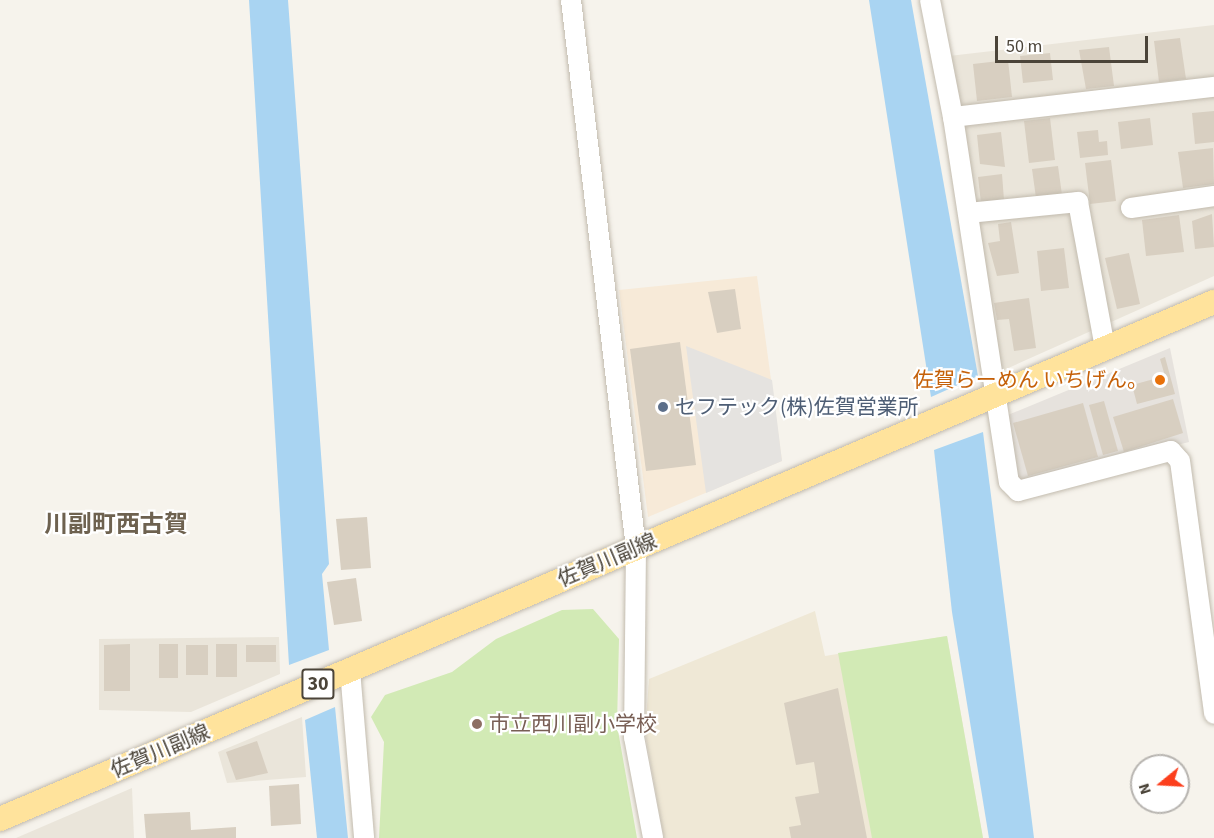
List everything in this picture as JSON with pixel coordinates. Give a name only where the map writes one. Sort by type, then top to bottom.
[{"type":"main road","name":"佐賀川副線","points":[[0,819],[1214,302]]},
{"type":"street","points":[[571,0],[636,548],[634,737],[652,838]]},
{"type":"street","points":[[930,0],[953,117],[993,396],[1009,482],[1018,491],[1171,451],[1180,461],[1214,714]]},
{"type":"street","points":[[953,117],[1214,87]]},
{"type":"street","points":[[1131,208],[1214,196]]},
{"type":"street","points":[[968,213],[1078,202],[1105,348]]},
{"type":"street","points":[[350,670],[364,838]]},
{"type":"shaded area","points":[[1214,25],[1214,276],[995,374],[949,56]]},
{"type":"shaded area","points":[[757,276],[782,461],[648,517],[619,290]]},
{"type":"shaded area","points":[[686,346],[772,380],[782,461],[706,493]]},
{"type":"shaded area","points":[[1170,348],[1189,442],[1015,486],[1008,415]]},
{"type":"shaded area","points":[[815,611],[825,656],[947,636],[983,838],[664,838],[645,733],[649,679]]},
{"type":"shaded area","points":[[279,637],[280,674],[191,712],[99,710],[99,639]]},
{"type":"shaded area","points":[[302,717],[306,777],[227,783],[218,752]]},
{"type":"shaded area","points":[[132,788],[134,838],[16,838]]},
{"type":"green space","name":"市立西川副小学校","points":[[593,609],[619,639],[617,725],[637,838],[379,838],[384,742],[371,717],[385,695],[452,672],[496,639],[562,610]]},
{"type":"green space","points":[[947,636],[983,838],[872,838],[838,653]]},
{"type":"water","points":[[249,0],[288,0],[329,564],[322,574],[329,650],[289,665]]},
{"type":"water","points":[[869,0],[911,0],[978,376],[931,397]]},
{"type":"water","points":[[983,432],[1034,838],[989,838],[952,612],[934,450]]},
{"type":"water","points":[[335,707],[348,838],[317,838],[305,720]]},
{"type":"building","points":[[1180,38],[1186,79],[1159,82],[1154,41]]},
{"type":"building","points":[[1109,47],[1114,86],[1086,89],[1079,50]]},
{"type":"building","points":[[1050,53],[1053,80],[1023,83],[1020,56]]},
{"type":"building","points":[[1008,60],[1012,97],[977,101],[973,64]]},
{"type":"building","points":[[1214,111],[1214,142],[1195,144],[1192,113]]},
{"type":"building","points":[[1050,118],[1055,160],[1029,163],[1024,121]]},
{"type":"building","points":[[1150,118],[1153,145],[1121,149],[1118,122]]},
{"type":"building","points":[[1098,130],[1099,142],[1107,141],[1108,155],[1080,158],[1077,132]]},
{"type":"building","points":[[1001,132],[1005,167],[980,164],[977,135]]},
{"type":"building","points":[[1213,148],[1214,184],[1183,188],[1178,152]]},
{"type":"building","points":[[1111,160],[1116,201],[1090,204],[1085,163]]},
{"type":"building","points":[[1058,166],[1062,195],[1036,198],[1032,169]]},
{"type":"building","points":[[1002,174],[1004,200],[981,203],[978,177]]},
{"type":"building","points":[[1212,214],[1214,247],[1195,249],[1192,221]]},
{"type":"building","points":[[1179,215],[1184,252],[1146,256],[1142,220]]},
{"type":"building","points":[[1011,222],[1019,273],[997,276],[988,243],[1000,241],[998,224]]},
{"type":"building","points":[[1064,248],[1069,288],[1041,291],[1037,251]]},
{"type":"building","points":[[1129,253],[1140,304],[1117,309],[1105,258]]},
{"type":"building","points":[[735,289],[741,329],[717,333],[708,292]]},
{"type":"building","points":[[1029,298],[1036,348],[1014,351],[1009,319],[997,320],[994,303]]},
{"type":"building","name":"セフテック(株)佐賀営業所","points":[[680,342],[696,465],[646,471],[630,349]]},
{"type":"building","name":"佐賀らーめん いちげん。","points":[[1165,357],[1175,394],[1137,404],[1132,385],[1165,376],[1160,359]]},
{"type":"building","points":[[1173,399],[1183,433],[1124,452],[1113,417]]},
{"type":"building","points":[[1104,401],[1118,451],[1103,455],[1089,405]]},
{"type":"building","points":[[1083,403],[1098,457],[1028,476],[1013,423]]},
{"type":"building","points":[[367,517],[371,568],[341,570],[336,519]]},
{"type":"building","points":[[356,578],[362,621],[334,625],[327,582]]},
{"type":"building","points":[[130,644],[130,691],[104,691],[104,645]]},
{"type":"building","points":[[159,644],[178,644],[178,678],[159,678]]},
{"type":"building","points":[[216,644],[237,644],[237,677],[216,677]]},
{"type":"building","points":[[186,645],[208,645],[208,675],[186,675]]},
{"type":"building","points":[[246,645],[276,645],[276,662],[246,662]]},
{"type":"building","points":[[838,688],[867,838],[791,838],[789,827],[801,825],[795,797],[819,793],[814,762],[796,765],[784,703]]},
{"type":"building","points":[[257,741],[268,773],[236,780],[226,752]]},
{"type":"building","points":[[299,784],[301,824],[271,826],[269,786]]},
{"type":"building","points":[[190,812],[191,830],[236,827],[236,838],[146,838],[144,814]]},
{"type":"place","name":"佐賀らーめん いちげん。","points":[[1160,380]]},
{"type":"place","name":"セフテック(株)佐賀営業所","points":[[663,407]]},
{"type":"place","name":"市立西川副小学校","points":[[477,724]]},
{"type":"district","name":"川副町西古賀","points":[[116,525]]}]
